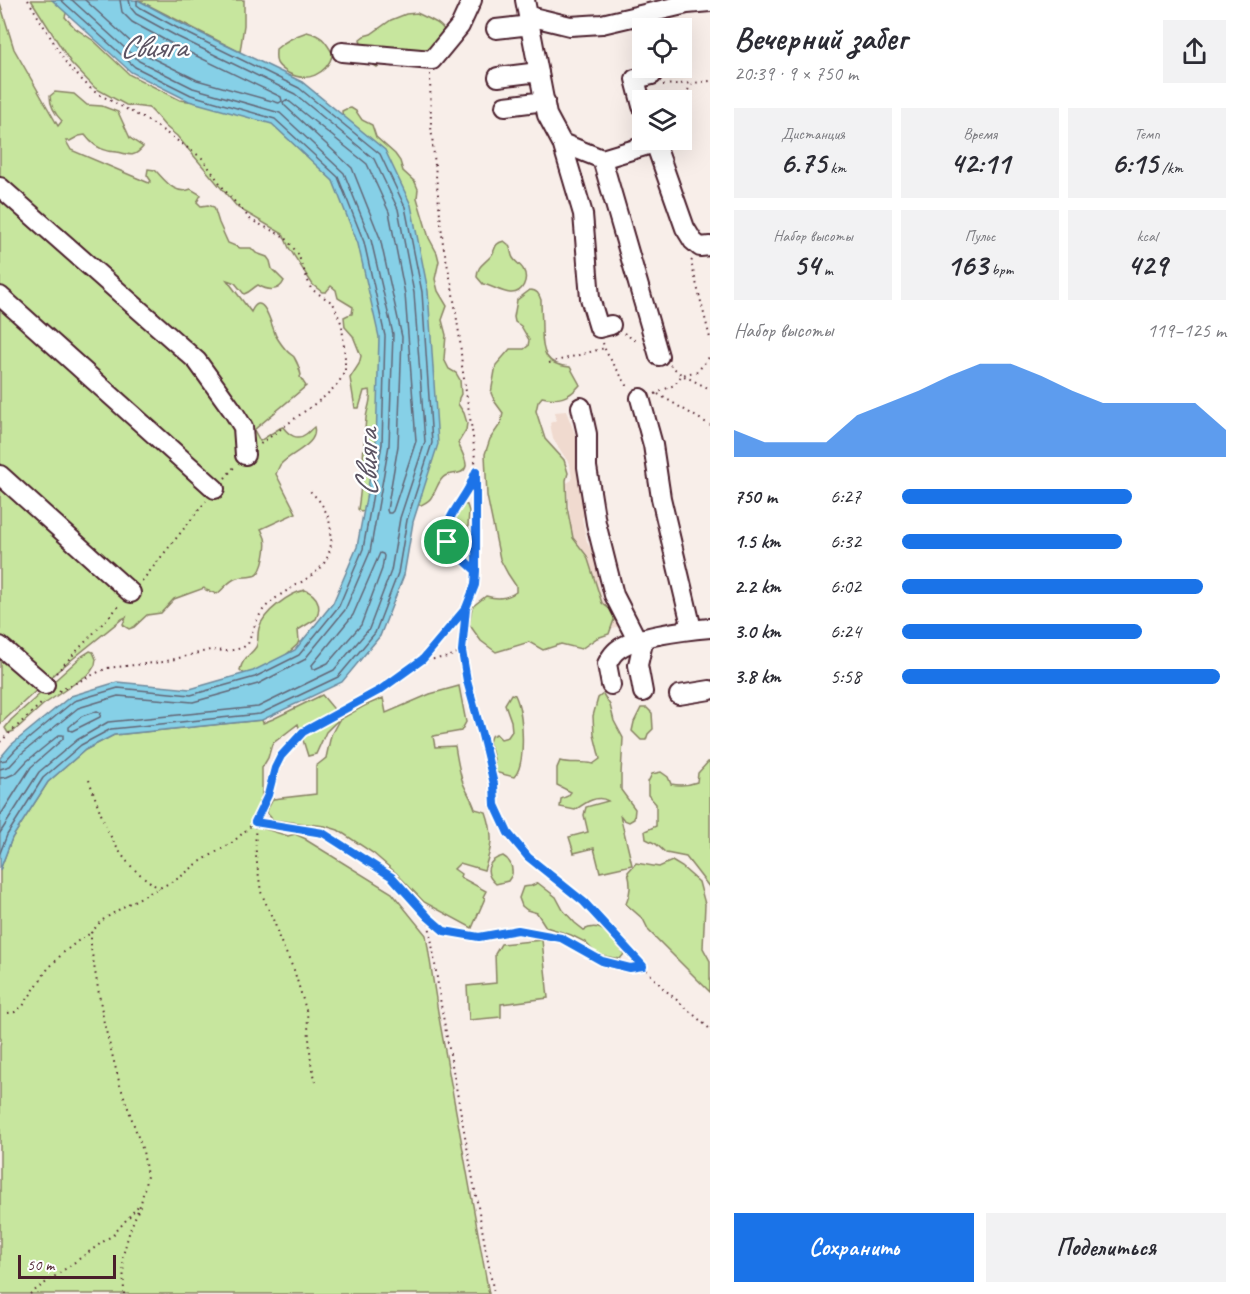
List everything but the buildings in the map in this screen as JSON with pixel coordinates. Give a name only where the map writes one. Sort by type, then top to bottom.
[{"type":"street","points":[[342,52],[432,60],[460,26],[472,0]]},
{"type":"street","points":[[496,29],[528,14],[570,26],[603,24],[687,4],[710,2]]},
{"type":"street","points":[[528,14],[547,115],[562,143],[583,214],[590,298],[605,327]]},
{"type":"street","points":[[498,77],[539,72]]},
{"type":"street","points":[[638,90],[635,79],[639,78]]},
{"type":"street","points":[[504,106],[545,101]]},
{"type":"street","points":[[562,143],[602,159],[632,148]]},
{"type":"street","points":[[657,150],[685,228],[693,241],[705,247]]},
{"type":"street","points":[[602,159],[659,356]]},
{"type":"street","points":[[0,187],[197,361],[243,427],[245,455]]},
{"type":"street","points":[[0,296],[215,489]]},
{"type":"street","points":[[640,398],[653,445],[661,498],[692,629]]},
{"type":"street","points":[[581,407],[587,434],[587,467],[596,523],[614,596],[640,639],[638,665],[643,692]]},
{"type":"street","points":[[0,475],[131,593]]},
{"type":"street","points":[[611,685],[607,664],[615,651],[640,639],[692,629],[710,628]]},
{"type":"street","points":[[0,646],[51,691]]},
{"type":"street","points":[[679,694],[710,690]]},
{"type":"path","points":[[0,742],[51,691],[245,455],[324,397],[338,384],[345,371],[342,325],[333,303],[311,289],[298,254],[285,237],[250,220],[202,158],[152,123],[93,91],[69,66],[28,0]]},
{"type":"path","points":[[432,60],[430,116],[438,198],[443,244],[460,340],[476,471],[475,585],[466,608],[462,651],[467,681],[494,784],[495,805],[508,833],[528,857],[584,902],[663,988],[710,1029]]},
{"type":"path","points":[[688,90],[693,83],[710,81]]},
{"type":"path","points":[[705,247],[691,262],[710,338]]},
{"type":"path","points":[[605,327],[605,348],[631,392],[633,400],[640,398]]},
{"type":"path","points":[[549,363],[605,348]]},
{"type":"path","points":[[710,356],[698,371],[682,375],[674,385],[658,394],[710,425]]},
{"type":"path","points":[[682,375],[710,390]]},
{"type":"path","points":[[476,471],[468,489],[448,520],[446,534],[451,548],[476,571]]},
{"type":"path","points":[[51,691],[107,668],[163,662],[210,650],[228,651],[243,648],[249,644],[253,628],[264,609],[320,568],[329,552],[332,535],[328,518],[322,504],[310,491]]},
{"type":"path","points":[[8,1013],[15,1012],[23,1006],[47,970],[78,940],[91,933],[101,921],[126,905],[179,878],[198,863],[233,842],[255,822],[268,795],[275,768],[281,756],[303,732],[380,690],[421,661],[466,608]]},
{"type":"path","points":[[421,661],[448,657],[462,651]]},
{"type":"path","points":[[89,780],[112,841],[134,869],[159,889]]},
{"type":"path","points":[[255,822],[323,833],[392,877],[428,917],[444,931],[479,937],[518,930],[561,938],[602,961],[630,968],[643,966]]},
{"type":"path","points":[[255,822],[256,856],[261,892],[294,970],[306,1013],[311,1063],[316,1082]]},
{"type":"path","points":[[428,917],[441,1005],[494,1294]]},
{"type":"path","points":[[91,933],[91,948],[104,1023],[120,1085],[143,1151],[147,1176],[141,1203],[123,1256],[124,1294]]},
{"type":"path","points":[[30,1294],[114,1234],[141,1203]]},
{"type":"shaded area","points":[[566,411],[579,444],[576,448],[589,510],[582,518],[587,542],[595,556],[602,599],[610,608],[619,626],[610,629],[571,530],[567,483],[572,480],[570,465],[553,439],[550,423],[556,420],[555,412]]},
{"type":"green space","points":[[31,0],[71,0],[65,17],[130,75],[180,100],[222,105],[276,124],[323,166],[348,202],[359,234],[381,342],[384,414],[369,509],[361,512],[358,509],[370,390],[364,391],[359,408],[355,408],[350,378],[361,356],[353,336],[345,327],[344,317],[352,314],[353,307],[338,298],[336,290],[331,286],[326,292],[322,292],[313,285],[289,248],[283,234],[238,208],[177,136],[149,108],[126,105],[95,88],[71,63]]},
{"type":"green space","points":[[138,0],[244,0],[244,25],[240,52]]},
{"type":"green space","points":[[0,3],[14,49],[58,126],[62,121],[53,110],[50,96],[55,92],[74,94],[87,105],[102,106],[118,112],[130,138],[143,147],[131,155],[109,151],[95,145],[85,135],[66,141],[71,150],[149,183],[151,181],[147,175],[148,169],[155,170],[175,189],[185,191],[191,189],[201,195],[197,202],[201,206],[214,207],[228,243],[240,248],[251,248],[270,261],[272,269],[284,281],[276,289],[258,285],[244,294],[235,283],[227,280],[251,312],[255,305],[260,304],[267,312],[276,336],[295,359],[301,373],[300,377],[306,386],[254,430],[260,441],[283,427],[296,437],[303,436],[314,427],[314,433],[308,444],[280,465],[276,474],[296,513],[261,529],[266,542],[265,552],[263,563],[256,575],[234,579],[217,594],[204,588],[174,599],[161,613],[147,615],[129,629],[123,624],[126,617],[122,619],[54,674],[0,724]]},
{"type":"green space","points":[[417,13],[437,23],[445,32],[447,51],[443,60],[381,63],[377,67],[373,65],[365,55],[360,39],[391,20],[406,14]]},
{"type":"green space","points":[[307,32],[323,40],[333,54],[321,72],[309,77],[295,76],[278,65],[276,49],[283,43]]},
{"type":"green space","points":[[351,108],[362,120],[372,125],[376,137],[395,154],[403,171],[415,182],[418,189],[417,198],[429,238],[439,261],[435,279],[438,291],[447,306],[442,320],[446,335],[444,359],[449,369],[456,373],[460,380],[461,394],[458,404],[467,423],[466,430],[458,443],[466,466],[460,473],[443,478],[430,499],[421,505],[416,505],[343,122],[342,111]]},
{"type":"green space","points":[[504,241],[509,245],[513,258],[525,273],[524,285],[515,293],[483,284],[477,277],[477,273],[491,256],[496,245]]},
{"type":"green space","points":[[530,290],[537,293],[541,300],[544,351],[550,360],[570,367],[580,385],[572,393],[563,397],[553,399],[542,397],[536,411],[545,439],[564,460],[568,473],[567,507],[573,538],[587,556],[602,603],[616,614],[609,634],[597,638],[581,649],[561,644],[543,650],[529,642],[496,652],[481,641],[469,624],[472,607],[486,596],[501,598],[516,592],[516,586],[500,559],[487,496],[485,454],[490,439],[501,423],[503,413],[491,393],[496,365],[510,349],[524,349],[528,346],[529,340],[521,326],[515,322],[514,317],[517,300]]},
{"type":"green space","points":[[463,504],[467,505],[469,511],[467,541],[466,545],[462,546],[453,539],[452,527],[456,514]]},
{"type":"green space","points":[[305,590],[318,602],[319,610],[316,619],[298,630],[297,645],[278,662],[247,676],[240,670],[241,666],[256,647],[259,628],[266,616],[278,604]]},
{"type":"green space","points":[[90,651],[96,659],[90,673],[43,705],[14,731],[8,733],[5,728],[11,720]]},
{"type":"green space","points":[[459,686],[466,722],[461,731],[433,736],[435,747],[455,746],[465,787],[475,809],[486,812],[490,828],[489,855],[484,870],[460,863],[454,869],[461,874],[460,877],[486,891],[472,928],[424,902],[373,853],[338,830],[325,826],[273,820],[266,812],[273,799],[316,794],[316,766],[326,758],[331,735],[339,720],[383,698],[386,713],[430,694]]},
{"type":"green space","points":[[511,694],[515,695],[518,703],[522,725],[521,761],[514,777],[494,772],[494,759],[489,742],[491,736],[496,734],[501,739],[508,737],[512,731],[505,704]]},
{"type":"green space","points":[[603,694],[610,705],[614,721],[623,738],[621,790],[635,809],[634,819],[629,822],[620,815],[632,865],[600,872],[594,848],[574,853],[569,837],[588,832],[584,815],[586,807],[608,801],[595,799],[575,810],[560,807],[561,799],[571,792],[557,785],[557,768],[560,761],[593,764],[600,759],[594,735],[593,716],[598,698]]},
{"type":"green space","points":[[322,695],[333,708],[337,721],[326,732],[316,754],[308,756],[298,724],[272,744],[262,768],[262,828],[288,836],[295,834],[306,839],[392,893],[426,935],[489,1294],[0,1294],[0,870],[12,838],[48,782],[85,750],[114,735],[262,720],[263,723]]},
{"type":"green space","points":[[641,708],[647,708],[652,713],[653,729],[646,740],[641,740],[632,731]]},
{"type":"green space","points":[[710,762],[710,888],[686,857],[666,853],[646,839],[645,831],[656,826],[656,804],[648,795],[648,782],[652,774],[661,772],[668,777],[671,784],[691,784],[697,782],[698,773]]},
{"type":"green space","points":[[503,856],[510,863],[512,875],[508,881],[496,884],[489,876],[489,867],[493,861]]},
{"type":"green space","points":[[672,861],[699,882],[705,904],[703,948],[710,961],[710,992],[649,931],[643,919],[626,904],[630,888],[628,872],[636,863],[659,867]]},
{"type":"green space","points":[[538,883],[556,897],[563,910],[584,930],[596,928],[608,933],[624,954],[620,959],[597,955],[585,942],[546,927],[537,913],[522,906],[519,898],[523,887]]},
{"type":"green space","points":[[542,940],[548,998],[501,1004],[501,1017],[469,1020],[467,986],[496,983],[495,954],[501,944]]},
{"type":"water","name":"Свияга","points":[[52,0],[138,0],[302,82],[385,150],[411,205],[428,291],[438,444],[413,522],[404,575],[380,636],[342,682],[262,720],[114,735],[85,750],[48,782],[12,838],[0,870],[0,758],[11,745],[71,696],[117,682],[190,689],[253,671],[295,650],[333,603],[357,547],[376,444],[379,337],[358,244],[333,181],[272,124],[189,101],[131,72]]},
{"type":"route","points":[[447,542],[448,520],[468,489],[476,471],[476,571],[475,585],[466,608],[462,651],[467,681],[494,784],[495,805],[508,833],[528,857],[584,902],[643,966],[630,968],[602,961],[561,938],[518,930],[479,937],[444,931],[428,917],[392,877],[323,833],[255,822],[268,795],[275,768],[281,756],[303,732],[380,690],[421,661],[466,608],[475,585],[476,571],[447,542]]}]
